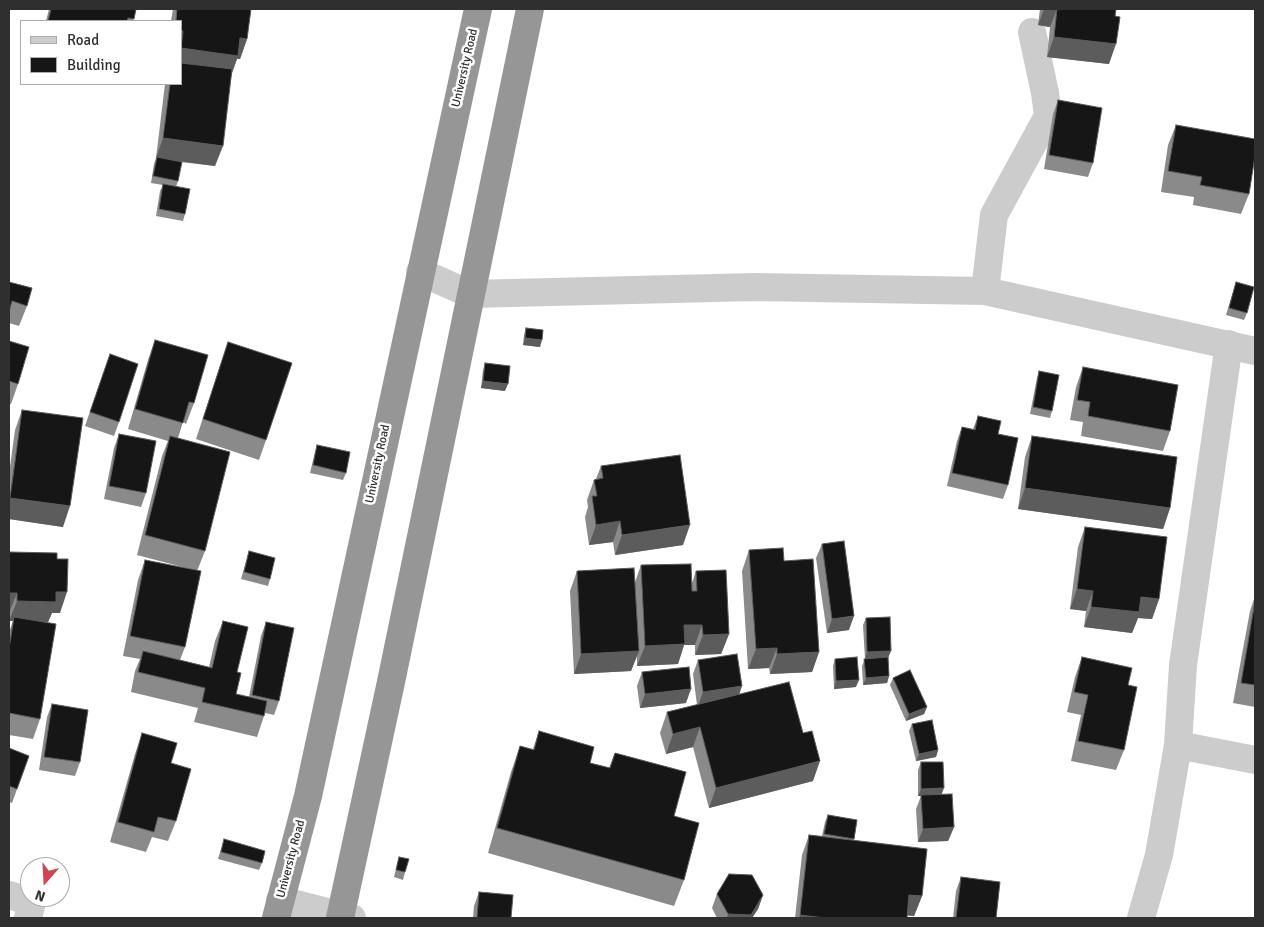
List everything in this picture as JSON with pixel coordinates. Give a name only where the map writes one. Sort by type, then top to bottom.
[{"type":"highway","name":"University Road","points":[[278,909],[308,796],[478,9]]},
{"type":"highway","points":[[344,917],[470,294],[530,9]]},
{"type":"street","points":[[985,291],[994,215],[1048,116],[1046,92],[1032,32]]},
{"type":"street","points":[[420,272],[470,294],[755,287],[985,291],[1255,351]]},
{"type":"street","points":[[1141,918],[1159,855],[1178,745],[1183,665],[1230,344]]},
{"type":"street","points":[[1178,745],[1255,760]]},
{"type":"street","points":[[9,895],[32,902],[28,918]]},
{"type":"street","points":[[278,909],[344,917]]},
{"type":"building","points":[[51,9],[136,9],[134,19],[128,18],[127,20],[48,20]]},
{"type":"building","points":[[177,9],[251,9],[247,39],[240,38],[238,56],[182,48],[182,20],[176,20]]},
{"type":"building","points":[[1057,9],[1116,9],[1115,16],[1120,17],[1116,44],[1054,37]]},
{"type":"building","points":[[182,63],[232,69],[223,146],[163,138],[170,85],[182,85]]},
{"type":"building","points":[[1058,100],[1102,108],[1093,163],[1049,155]]},
{"type":"building","points":[[1176,125],[1255,139],[1255,156],[1249,194],[1200,185],[1202,177],[1168,171]]},
{"type":"building","points":[[157,157],[182,162],[178,181],[153,176]]},
{"type":"building","points":[[163,184],[190,189],[185,214],[159,209]]},
{"type":"building","points":[[9,282],[32,288],[27,306],[12,301],[9,312]]},
{"type":"building","points":[[1236,282],[1254,287],[1247,313],[1229,308]]},
{"type":"building","points":[[526,328],[543,330],[542,340],[525,338]]},
{"type":"building","points":[[155,340],[208,355],[194,403],[189,402],[183,423],[135,409]]},
{"type":"building","points":[[9,341],[29,347],[18,384],[9,381]]},
{"type":"building","points":[[228,342],[292,363],[266,440],[203,419]]},
{"type":"building","points":[[110,354],[138,364],[119,422],[90,412]]},
{"type":"building","points":[[485,363],[510,366],[508,384],[483,381]]},
{"type":"building","points":[[1083,367],[1178,385],[1170,431],[1088,416],[1090,402],[1077,400]]},
{"type":"building","points":[[1039,371],[1059,375],[1052,411],[1033,407]]},
{"type":"building","points":[[22,410],[83,418],[70,506],[10,498]]},
{"type":"building","points":[[978,416],[1001,421],[998,434],[1018,438],[1008,485],[952,473],[962,427],[975,430]]},
{"type":"building","points":[[119,434],[156,441],[146,493],[109,486]]},
{"type":"building","points":[[170,436],[230,452],[205,551],[145,535]]},
{"type":"building","points":[[1032,436],[1177,457],[1170,508],[1025,488]]},
{"type":"building","points":[[317,445],[350,452],[346,473],[313,465]]},
{"type":"building","points":[[680,455],[690,525],[622,535],[620,521],[596,525],[592,496],[597,496],[594,480],[603,478],[601,466]]},
{"type":"building","points":[[1085,527],[1167,537],[1159,599],[1141,597],[1139,612],[1091,607],[1093,591],[1077,589]]},
{"type":"building","points":[[844,541],[854,616],[832,619],[822,544]]},
{"type":"building","points":[[783,548],[784,561],[813,559],[819,652],[777,654],[777,648],[756,649],[749,550]]},
{"type":"building","points":[[249,551],[275,558],[270,579],[244,572]]},
{"type":"building","points":[[9,552],[57,553],[57,559],[68,559],[67,592],[56,592],[56,602],[17,601],[17,593],[10,593],[9,600]]},
{"type":"building","points":[[145,560],[201,571],[185,647],[130,636]]},
{"type":"building","points":[[691,564],[692,591],[697,591],[696,571],[726,570],[729,634],[703,635],[702,625],[684,625],[685,644],[645,646],[641,565]]},
{"type":"building","points":[[634,568],[639,651],[581,654],[577,571]]},
{"type":"building","points":[[1255,601],[1255,685],[1241,683]]},
{"type":"building","points":[[14,617],[56,624],[40,719],[9,713],[9,649]]},
{"type":"building","points":[[890,617],[891,651],[867,652],[866,618]]},
{"type":"building","points":[[223,621],[248,627],[237,672],[241,673],[236,694],[267,701],[264,716],[202,702],[205,688],[138,672],[143,651],[212,668]]},
{"type":"building","points":[[266,622],[294,628],[279,701],[252,695]]},
{"type":"building","points":[[737,654],[742,686],[703,692],[698,660]]},
{"type":"building","points":[[857,657],[859,680],[836,681],[835,659]]},
{"type":"building","points":[[888,657],[889,676],[866,678],[864,659]]},
{"type":"building","points":[[1082,657],[1132,668],[1128,685],[1137,687],[1124,750],[1078,741],[1088,695],[1074,692]]},
{"type":"building","points":[[689,667],[691,689],[645,694],[642,672]]},
{"type":"building","points":[[910,670],[927,707],[909,714],[893,678]]},
{"type":"building","points":[[789,682],[803,733],[812,731],[820,761],[716,788],[700,727],[673,734],[667,712]]},
{"type":"building","points":[[52,704],[88,710],[80,762],[44,757]]},
{"type":"building","points":[[932,720],[938,750],[919,754],[912,724]]},
{"type":"building","points":[[539,731],[594,747],[590,763],[610,768],[615,753],[686,772],[674,816],[699,823],[684,880],[497,828],[520,746],[534,750]]},
{"type":"building","points":[[142,733],[177,743],[171,763],[191,769],[176,821],[158,817],[154,832],[118,822]]},
{"type":"building","points":[[9,748],[29,756],[17,789],[9,786]]},
{"type":"building","points":[[921,762],[943,762],[944,788],[921,789]]},
{"type":"building","points":[[952,794],[954,827],[923,829],[921,795]]},
{"type":"building","points":[[828,815],[857,820],[854,839],[824,834]]},
{"type":"building","points":[[809,835],[927,849],[922,896],[909,895],[907,918],[825,918],[800,915]]},
{"type":"building","points":[[224,839],[265,851],[262,863],[221,852]]},
{"type":"building","points":[[399,857],[409,859],[405,872],[396,870]]},
{"type":"building","points":[[729,874],[752,875],[763,895],[751,915],[728,914],[717,894]]},
{"type":"building","points":[[961,877],[1000,882],[996,918],[956,918]]},
{"type":"building","points":[[479,892],[513,895],[511,918],[477,918]]}]
